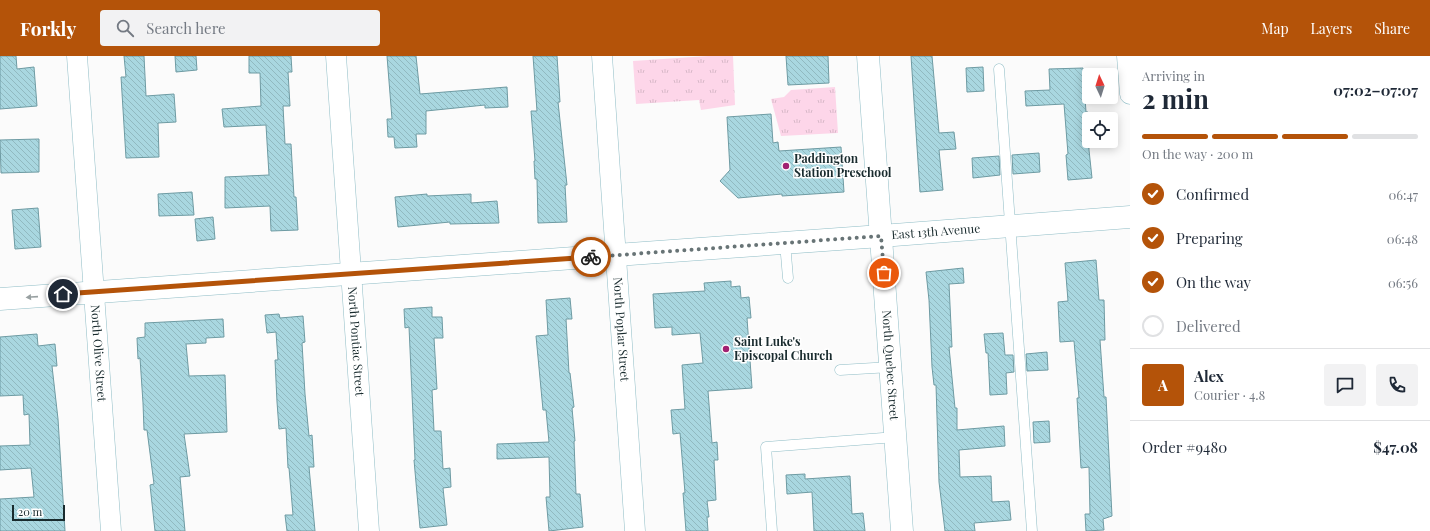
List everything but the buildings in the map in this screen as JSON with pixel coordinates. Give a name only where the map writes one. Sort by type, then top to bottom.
[{"type":"main road","name":"North Quebec Street","points":[[868,56],[902,531]]},
{"type":"main road","name":"East 13th Avenue","points":[[0,299],[615,256],[1130,217]]},
{"type":"street","name":"North Olive Street","points":[[78,56],[111,531]]},
{"type":"street","name":"North Pontiac Street","points":[[336,56],[369,531]]},
{"type":"street","name":"North Poplar Street","points":[[602,56],[635,531]]},
{"type":"street","points":[[1128,56],[1130,94]]},
{"type":"lane","points":[[998,69],[1032,531]]},
{"type":"lane","points":[[785,243],[788,278]]},
{"type":"lane","points":[[840,370],[891,367]]},
{"type":"lane","points":[[772,531],[766,447],[896,437]]},
{"type":"green space","points":[[708,56],[733,56],[735,105],[701,110],[699,100],[636,104],[633,61]]},
{"type":"green space","points":[[835,87],[838,133],[781,136],[771,99],[784,97],[791,90]]},
{"type":"way so far","points":[[591,257],[881,236],[884,273]]},
{"type":"place","name":"Paddington Station Preschool","points":[[786,166]]},
{"type":"place","name":"Saint Luke's Episcopal Church","points":[[726,349]]},
{"type":"route","points":[[63,294],[591,257]]}]
